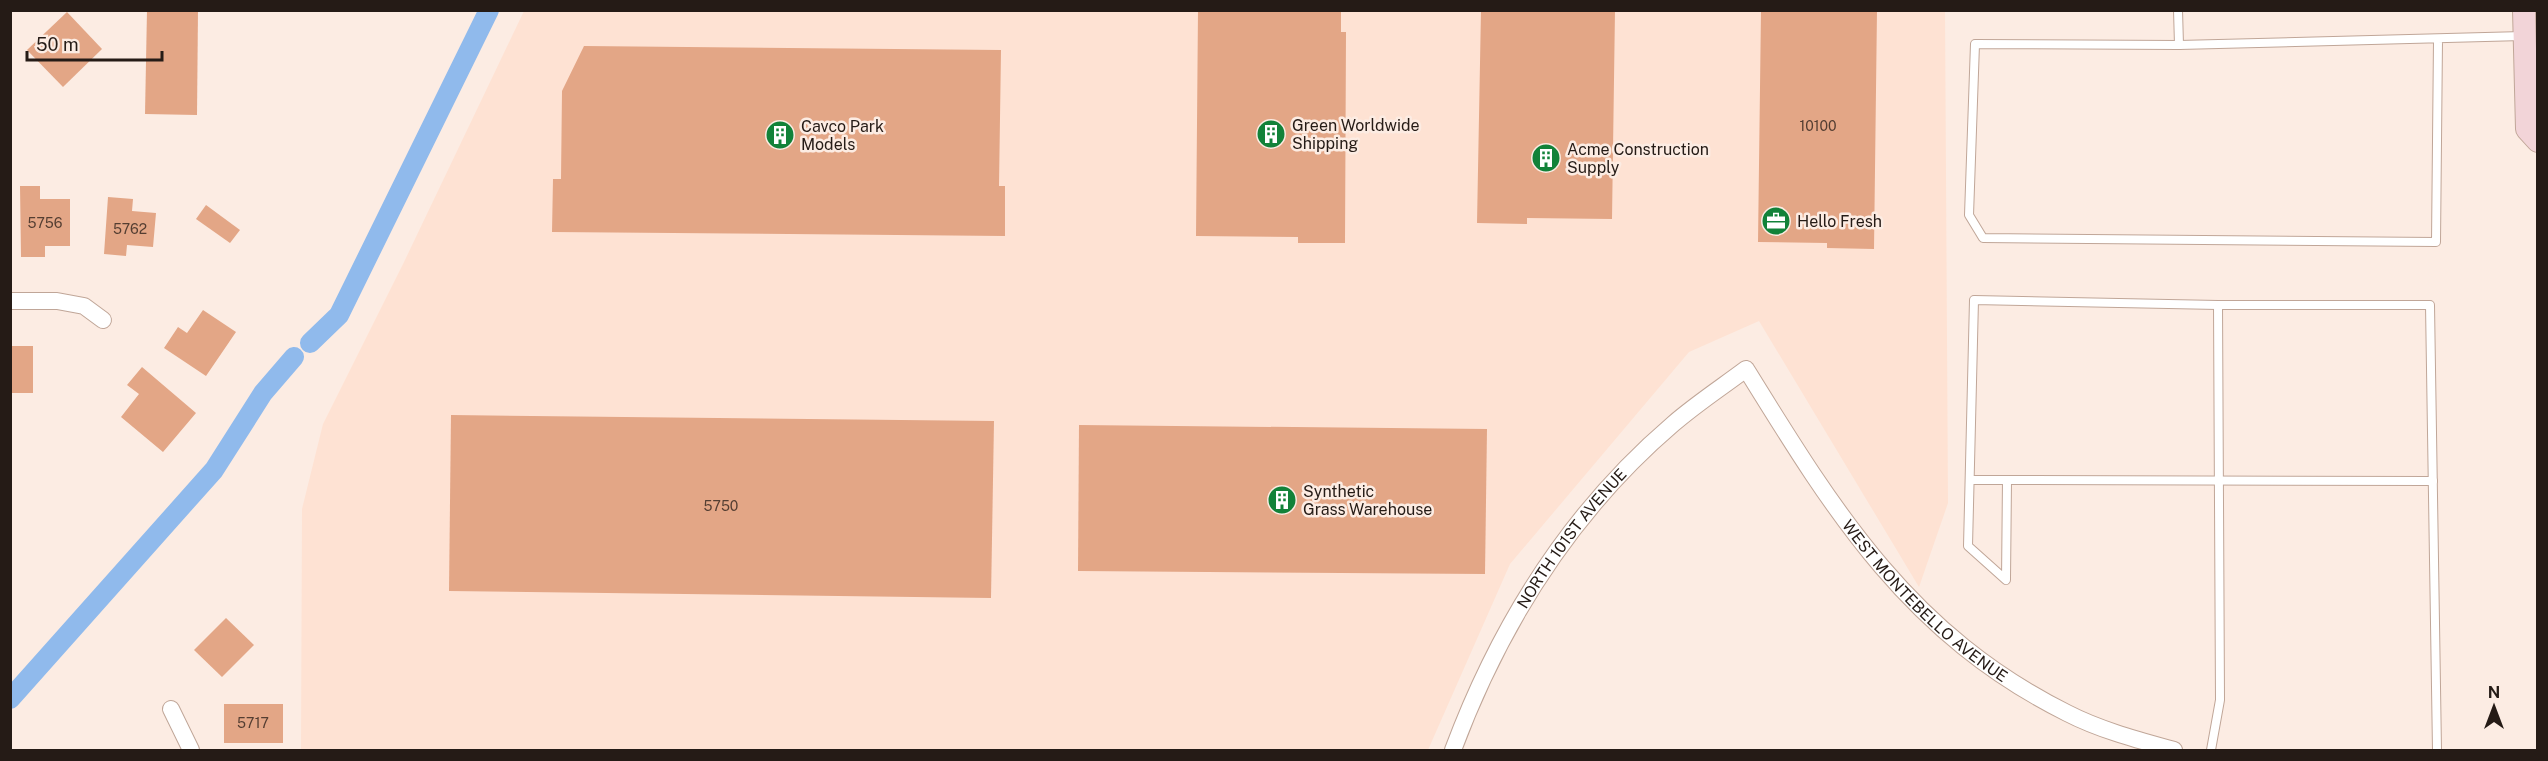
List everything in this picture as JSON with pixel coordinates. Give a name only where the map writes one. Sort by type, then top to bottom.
[{"type":"main road","points":[[2524,10],[2527,129],[2538,141]]},
{"type":"street","points":[[10,301],[57,302],[84,306],[103,320]]},
{"type":"street","name":"NORTH 101ST AVENUE","points":[[1454,750],[1471,701],[1498,644],[1525,597],[1601,494],[1674,423],[1746,369]]},
{"type":"street","name":"WEST MONTEBELLO AVENUE","points":[[1746,369],[1821,490],[1875,560],[1935,624],[2002,676],[2068,714],[2174,750]]},
{"type":"street","points":[[171,709],[191,750]]},
{"type":"lane","points":[[2178,10],[2179,45]]},
{"type":"lane","points":[[2438,40],[2436,242],[1983,238],[1969,215],[1975,44],[2179,45],[2524,36]]},
{"type":"lane","points":[[2007,480],[2006,580],[1968,546],[1974,300],[2218,305],[2430,305],[2437,750]]},
{"type":"lane","points":[[2211,750],[2220,700],[2218,305]]},
{"type":"lane","points":[[1970,480],[2433,481]]},
{"type":"shaded area","points":[[524,11],[1945,11],[1948,503],[1919,587],[1759,321],[1689,352],[1510,564],[1428,750],[301,750],[302,509],[323,424],[404,262]]},
{"type":"building","points":[[147,10],[198,10],[197,115],[145,114]]},
{"type":"building","name":"Green Worldwide Shipping","points":[[1198,10],[1341,10],[1341,32],[1346,32],[1345,243],[1298,243],[1298,237],[1196,236]]},
{"type":"building","name":"Acme Construction Supply","points":[[1481,10],[1615,10],[1612,219],[1527,218],[1527,224],[1477,223]]},
{"type":"building","points":[[1761,10],[1877,10],[1874,249],[1827,248],[1827,243],[1758,242]]},
{"type":"building","points":[[67,12],[102,49],[63,87],[27,50]]},
{"type":"building","name":"Cavco Park Models","points":[[584,46],[1001,50],[999,186],[1005,186],[1005,236],[552,232],[553,179],[561,179],[562,91]]},
{"type":"building","points":[[20,186],[40,186],[40,199],[70,199],[70,246],[45,246],[45,257],[21,257]]},
{"type":"building","points":[[108,197],[133,199],[132,211],[156,213],[153,247],[127,245],[126,256],[104,254]]},
{"type":"building","points":[[206,205],[240,230],[230,243],[196,219]]},
{"type":"building","points":[[203,310],[236,332],[206,376],[164,348],[178,327],[187,333]]},
{"type":"building","points":[[10,346],[33,346],[33,393],[10,393]]},
{"type":"building","points":[[142,367],[196,413],[163,452],[121,417],[139,394],[127,385]]},
{"type":"building","points":[[451,415],[994,421],[991,598],[449,591]]},
{"type":"building","name":"Synthetic Grass Warehouse","points":[[1079,425],[1487,429],[1485,574],[1078,571]]},
{"type":"building","points":[[226,618],[254,645],[222,677],[194,650]]},
{"type":"building","points":[[224,704],[283,704],[283,743],[224,743]]},
{"type":"waterway","points":[[310,343],[339,315],[489,10]]},
{"type":"waterway","points":[[10,699],[214,470],[263,393],[294,357]]},
{"type":"place","name":"Green Worldwide Shipping","points":[[1271,134]]},
{"type":"place","name":"Cavco Park Models","points":[[780,135]]},
{"type":"place","name":"Acme Construction Supply","points":[[1546,158]]},
{"type":"place","name":"Hello Fresh","points":[[1776,221]]},
{"type":"place","name":"Synthetic Grass Warehouse","points":[[1282,500]]}]
